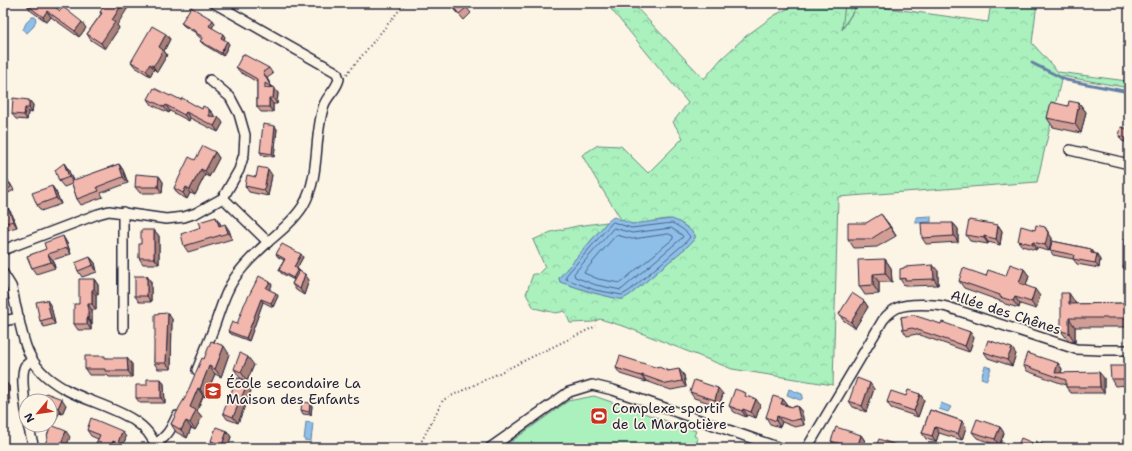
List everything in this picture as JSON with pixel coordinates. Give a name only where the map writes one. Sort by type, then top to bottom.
[{"type":"street","points":[[194,377],[214,328],[223,301],[234,280],[249,261],[281,230],[302,206],[310,191],[314,178],[319,126],[324,104],[334,90],[339,77],[334,70],[214,3]]},
{"type":"street","points":[[3,250],[109,211],[166,219],[184,217],[196,213],[223,198],[239,170],[244,154],[245,136],[239,114],[230,97],[210,80]]},
{"type":"street","points":[[1070,150],[1129,164]]},
{"type":"street","points":[[223,198],[268,242]]},
{"type":"street","points":[[123,212],[123,328]]},
{"type":"street","points":[[3,273],[11,287],[23,339],[32,360],[44,374],[64,389],[132,418],[148,431],[156,446],[172,427],[182,406]]},
{"type":"street","name":"Allée des Chênes","points":[[807,448],[883,320],[890,312],[899,307],[908,305],[947,306],[1076,349],[1129,350]]},
{"type":"street","points":[[3,321],[19,318]]},
{"type":"street","points":[[24,393],[23,379],[25,366],[32,360]]},
{"type":"street","points":[[490,448],[568,392],[592,386],[613,390],[780,448]]},
{"type":"street","points":[[30,433],[34,448]]},
{"type":"path","points":[[339,77],[344,76],[354,66],[405,3]]},
{"type":"path","points":[[418,448],[443,400],[596,326]]},
{"type":"green space","points":[[606,3],[632,3],[704,79],[721,59],[746,36],[775,15],[791,7],[795,3],[845,3],[842,30],[858,4],[988,22],[991,3],[1037,3],[1032,43],[1058,72],[1127,81],[1129,70],[1129,88],[1062,76],[1037,182],[838,197],[833,385],[732,369],[626,327],[600,319],[593,322],[570,323],[565,311],[556,313],[534,308],[526,294],[533,274],[538,274],[545,267],[533,240],[551,232],[577,226],[607,222],[559,278],[560,282],[619,299],[623,299],[631,294],[689,245],[695,238],[695,235],[687,227],[669,219],[639,224],[623,221],[619,217],[582,155],[598,145],[621,146],[648,173],[683,138],[673,122],[688,103]]},
{"type":"green space","points":[[845,3],[858,3],[841,31]]},
{"type":"green space","name":"Complexe sportif de la Margotière","points":[[594,396],[696,431],[694,436],[698,438],[695,448],[502,448],[568,401]]},
{"type":"water","points":[[32,17],[35,17],[36,20],[33,27],[27,33],[23,30],[26,23]]},
{"type":"water","points":[[931,216],[931,222],[916,223],[916,217]]},
{"type":"water","points":[[614,217],[632,224],[672,219],[689,229],[695,235],[695,238],[689,245],[623,299],[594,293],[560,282],[559,278],[607,222]]},
{"type":"water","points":[[985,366],[991,368],[987,380],[981,378]]},
{"type":"water","points":[[789,389],[802,394],[802,399],[800,400],[787,395]]},
{"type":"water","points":[[941,403],[951,407],[948,412],[939,409]]},
{"type":"water","points":[[306,422],[313,423],[311,441],[304,440]]},
{"type":"building","points":[[29,3],[50,3],[60,11],[63,7],[82,22],[75,31],[47,11],[43,17],[27,5]]},
{"type":"building","points":[[106,3],[123,3],[112,20],[115,22],[101,43],[87,34],[102,13],[100,12]]},
{"type":"building","points":[[450,3],[463,3],[467,7],[459,14]]},
{"type":"building","points":[[191,7],[213,20],[209,26],[223,34],[221,38],[227,41],[221,53],[200,41],[203,37],[181,23]]},
{"type":"building","points":[[152,26],[166,34],[159,47],[163,50],[157,61],[153,66],[150,64],[146,70],[131,62]]},
{"type":"building","points":[[243,54],[269,68],[263,72],[271,87],[265,83],[265,88],[274,87],[273,98],[269,98],[269,107],[257,107],[257,79],[236,67]]},
{"type":"building","points":[[154,88],[181,100],[182,98],[202,109],[203,106],[209,109],[209,116],[219,117],[214,126],[186,112],[184,115],[166,105],[164,107],[148,99]]},
{"type":"building","points":[[13,98],[29,100],[29,108],[25,108],[24,115],[12,114]]},
{"type":"building","points":[[1069,101],[1079,103],[1075,124],[1047,118],[1051,102],[1068,106]]},
{"type":"building","points":[[263,124],[275,126],[272,154],[260,152]]},
{"type":"building","points":[[1121,127],[1129,129],[1129,139],[1119,136]]},
{"type":"building","points":[[203,146],[215,152],[205,171],[201,169],[190,189],[186,187],[183,193],[174,188],[189,157],[195,160]]},
{"type":"building","points":[[64,163],[69,177],[59,181],[55,170]]},
{"type":"building","points":[[119,164],[123,177],[97,187],[99,191],[77,199],[71,181]]},
{"type":"building","points":[[258,167],[268,169],[264,190],[245,186],[247,175],[256,177]]},
{"type":"building","points":[[136,174],[159,176],[158,187],[135,187]]},
{"type":"building","points":[[8,180],[11,187],[3,192],[3,183]]},
{"type":"building","points":[[52,186],[56,198],[37,205],[32,193]]},
{"type":"building","points":[[8,208],[13,221],[3,224],[3,210]]},
{"type":"building","points":[[881,214],[890,227],[871,239],[848,239],[848,223],[866,223]]},
{"type":"building","points":[[216,217],[219,226],[225,224],[228,233],[184,246],[181,234],[201,227],[199,222]]},
{"type":"building","points":[[969,220],[998,225],[996,239],[984,236],[984,238],[966,235]]},
{"type":"building","points":[[921,223],[953,223],[954,236],[922,238]]},
{"type":"building","points":[[1036,225],[1045,227],[1048,233],[1045,245],[1033,242],[1032,244],[1018,241],[1021,226],[1035,230]]},
{"type":"building","points":[[141,230],[154,230],[154,258],[139,258]]},
{"type":"building","points":[[63,236],[67,248],[48,254],[51,262],[32,268],[27,256],[46,249],[44,243]]},
{"type":"building","points":[[1123,240],[1129,240],[1129,267],[1123,267]]},
{"type":"building","points":[[1052,241],[1091,249],[1091,253],[1097,254],[1095,263],[1073,259],[1074,255],[1050,250]]},
{"type":"building","points":[[282,244],[301,254],[294,267],[298,269],[293,278],[279,270],[285,259],[276,254]]},
{"type":"building","points":[[90,257],[93,265],[78,271],[75,263]]},
{"type":"building","points":[[885,259],[885,273],[873,274],[873,285],[859,286],[858,260]]},
{"type":"building","points":[[1010,264],[1024,269],[1019,283],[1035,289],[1031,302],[1015,297],[1013,301],[959,281],[963,268],[986,276],[988,270],[1006,276]]},
{"type":"building","points":[[933,265],[934,279],[900,279],[900,269],[904,267]]},
{"type":"building","points":[[299,271],[305,274],[300,289],[292,284]]},
{"type":"building","points":[[135,276],[147,276],[147,296],[135,296]]},
{"type":"building","points":[[259,276],[270,282],[266,288],[276,293],[271,303],[261,299],[246,338],[228,331],[232,322],[237,324],[244,305]]},
{"type":"building","points":[[79,279],[94,279],[92,304],[88,304],[87,324],[74,324],[74,304],[79,304]]},
{"type":"building","points":[[852,293],[864,301],[851,322],[839,314]]},
{"type":"building","points":[[1061,293],[1069,293],[1069,304],[1125,303],[1125,300],[1129,300],[1129,318],[1069,318],[1069,333],[1061,331]]},
{"type":"building","points":[[47,300],[51,318],[40,321],[36,302]]},
{"type":"building","points":[[168,313],[166,363],[154,363],[155,314]]},
{"type":"building","points":[[913,315],[941,324],[942,322],[970,332],[965,346],[912,328],[903,330],[901,317]]},
{"type":"building","points":[[988,340],[1012,348],[1007,360],[984,352]]},
{"type":"building","points":[[211,341],[224,346],[215,369],[209,366],[200,389],[198,388],[190,407],[196,410],[190,423],[186,421],[181,430],[171,424],[185,398],[202,358],[204,359]]},
{"type":"building","points":[[240,353],[248,357],[241,372],[234,369]]},
{"type":"building","points":[[1027,353],[1058,363],[1055,373],[1099,372],[1100,387],[1066,387],[1066,380],[1023,365]]},
{"type":"building","points":[[85,356],[127,358],[128,371],[85,369]]},
{"type":"building","points":[[620,356],[668,371],[679,369],[682,381],[667,384],[616,368]]},
{"type":"building","points":[[1110,366],[1129,366],[1129,379],[1111,379]]},
{"type":"building","points":[[237,378],[248,382],[233,417],[223,413]]},
{"type":"building","points":[[857,378],[870,383],[862,406],[849,401]]},
{"type":"building","points":[[147,379],[161,379],[161,398],[136,398],[136,385],[147,385]]},
{"type":"building","points":[[694,380],[718,388],[715,400],[690,392]]},
{"type":"building","points":[[3,381],[5,381],[6,400],[3,400]]},
{"type":"building","points":[[735,389],[746,393],[745,396],[756,399],[751,412],[743,409],[742,411],[729,406]]},
{"type":"building","points":[[908,390],[920,394],[914,411],[887,402],[891,391],[906,396]]},
{"type":"building","points":[[773,396],[783,399],[781,404],[792,407],[797,406],[800,419],[791,421],[777,416],[776,421],[766,417]]},
{"type":"building","points":[[58,398],[62,399],[58,408]]},
{"type":"building","points":[[302,402],[310,403],[309,412],[301,410]]},
{"type":"building","points":[[930,410],[962,421],[958,434],[935,427],[932,436],[922,433]]},
{"type":"building","points":[[91,418],[122,431],[118,443],[113,441],[110,448],[94,448],[100,435],[87,430]]},
{"type":"building","points":[[977,419],[1000,427],[995,439],[972,432]]},
{"type":"building","points":[[216,427],[227,431],[222,445],[211,441]]},
{"type":"building","points":[[836,427],[861,435],[857,448],[831,441]]},
{"type":"building","points":[[58,428],[66,431],[59,448],[44,446],[48,437],[48,433],[58,433]]},
{"type":"building","points":[[1021,438],[1035,444],[1036,441],[1044,445],[1043,448],[1017,448]]},
{"type":"building","points":[[879,439],[904,448],[875,448]]},
{"type":"building","points":[[702,443],[718,448],[700,448]]},
{"type":"waterway","points":[[1032,63],[1066,80],[1129,92]]},
{"type":"place","name":"École secondaire La Maison des Enfants","points":[[213,391]]},
{"type":"place","name":"Complexe sportif de la Margotière","points":[[599,416]]}]
